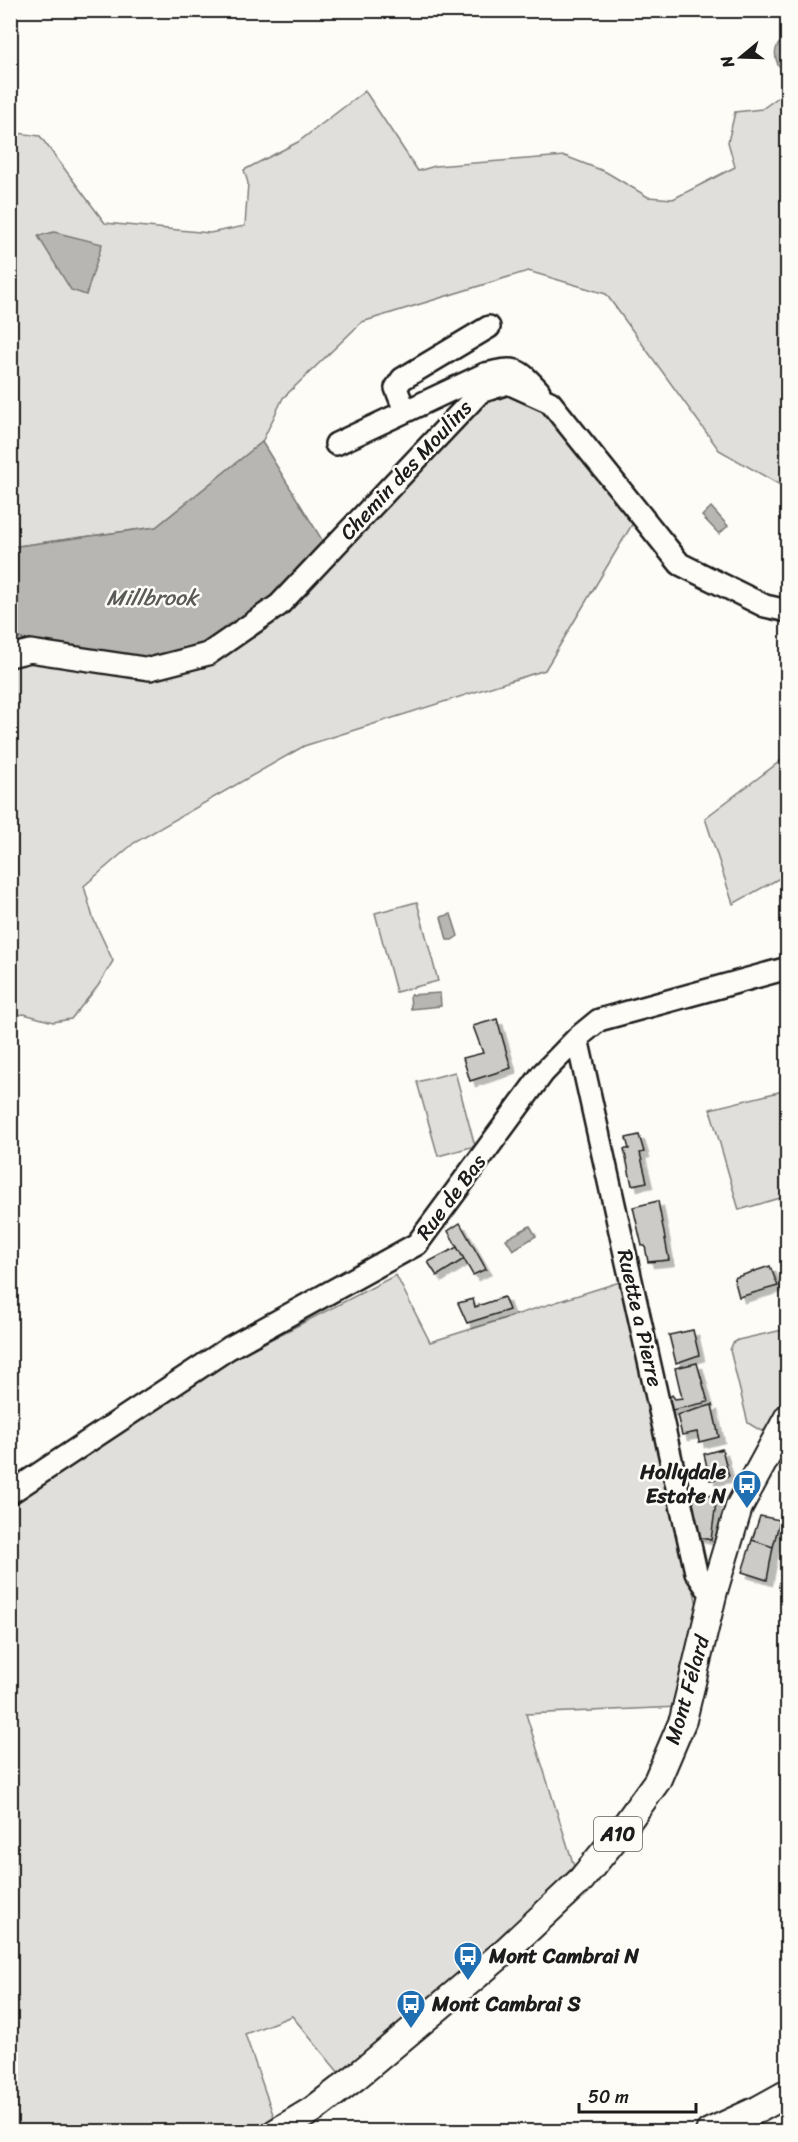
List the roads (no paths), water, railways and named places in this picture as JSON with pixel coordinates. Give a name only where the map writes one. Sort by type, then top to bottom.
[{"type":"main road","name":"Mont Félard","points":[[276,2132],[314,2109],[357,2076],[502,1954],[580,1880],[621,1831],[657,1781],[683,1720],[714,1591],[740,1507],[788,1417]]},
{"type":"main road","points":[[709,2132],[788,2093]]},
{"type":"street","points":[[405,411],[396,388],[402,380],[489,327]]},
{"type":"street","points":[[336,444],[485,374],[511,368],[523,374],[550,402]]},
{"type":"street","name":"Chemin des Moulins","points":[[10,656],[30,651],[150,669],[208,654],[279,605],[480,392],[508,383],[550,402],[680,564],[765,606],[788,611]]},
{"type":"street","name":"Rue de Bas","points":[[10,1493],[229,1348],[417,1244],[543,1073],[577,1038],[599,1020],[788,968]]},
{"type":"street","name":"Ruette a Pierre","points":[[577,1038],[696,1572],[706,1587],[714,1591]]},
{"type":"water","points":[[783,40],[787,41],[786,71],[778,65],[775,55],[776,48]]},
{"type":"water","points":[[54,232],[102,244],[86,295],[71,290],[38,236]]},
{"type":"water","name":"Millbrook","points":[[262,442],[327,548],[271,610],[208,654],[150,669],[18,638],[11,641],[11,547],[156,527]]},
{"type":"water","points":[[711,507],[728,526],[719,534],[702,516]]},
{"type":"water","points":[[451,914],[458,936],[447,940],[441,917]]},
{"type":"water","points":[[440,993],[441,1006],[411,1009],[410,995]]},
{"type":"water","points":[[530,1226],[536,1236],[513,1250],[506,1239]]},
{"type":"place","name":"Hollydale Estate N","points":[[747,1510]]},
{"type":"place","name":"Mont Cambrai N","points":[[468,1982]]},
{"type":"place","name":"Mont Cambrai S","points":[[411,2030]]}]
